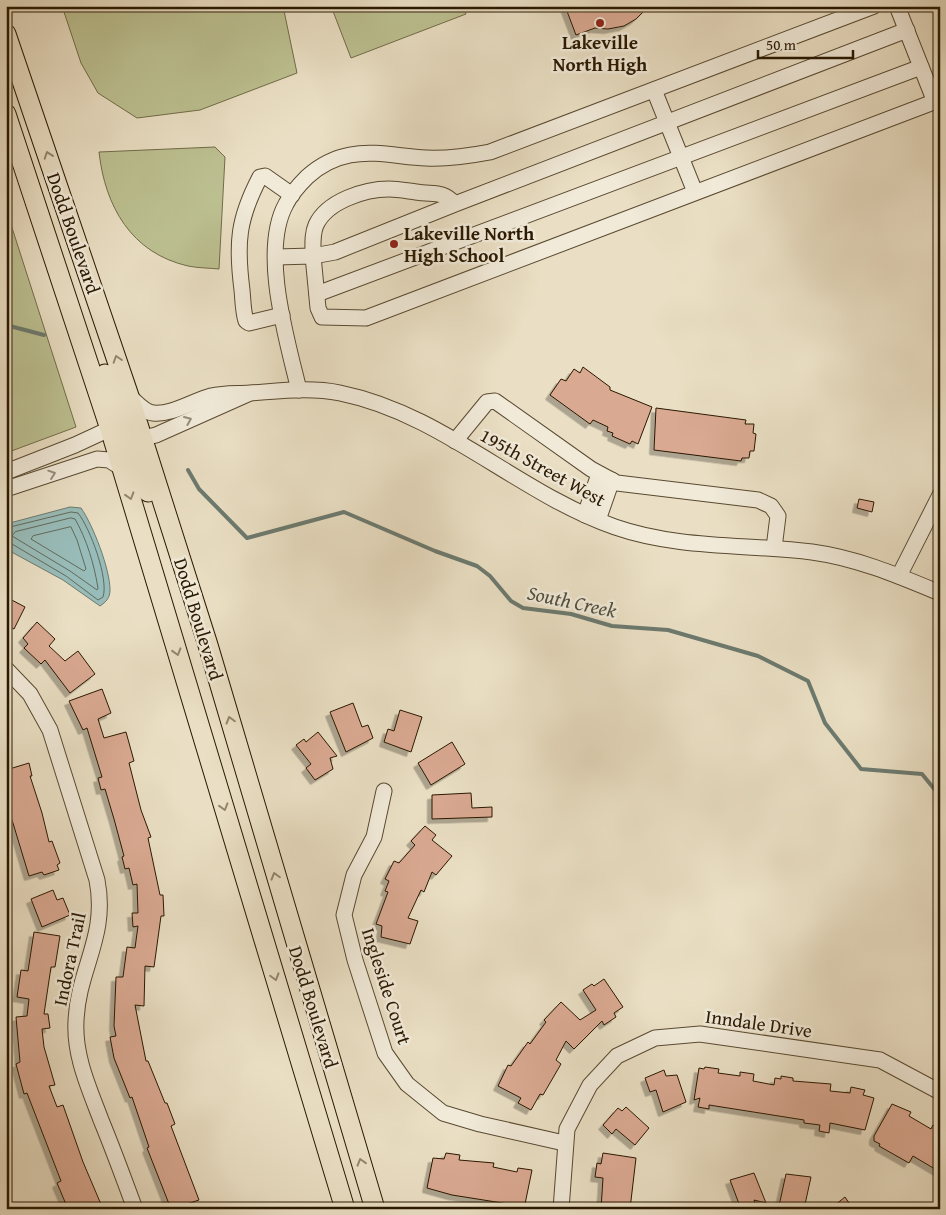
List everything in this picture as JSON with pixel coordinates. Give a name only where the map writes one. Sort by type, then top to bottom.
[{"type":"main road","name":"Dodd Boulevard","points":[[6,34],[143,438],[208,645],[375,1209]]},
{"type":"main road","name":"Dodd Boulevard","points":[[6,114],[111,432],[345,1209]]},
{"type":"main road","points":[[37,205],[56,228],[111,392],[125,422],[143,438]]},
{"type":"main road","points":[[111,432],[120,437],[126,445],[140,472],[194,631],[208,645]]},
{"type":"street","points":[[299,390],[282,315],[276,257],[276,235],[285,204],[311,174],[338,158],[366,154],[446,158],[490,152],[874,6]]},
{"type":"street","points":[[455,204],[447,195],[390,189],[373,190],[354,196],[326,211],[316,224],[313,237],[319,313],[325,318],[366,318],[931,103],[933,97],[897,6]]},
{"type":"street","points":[[276,257],[313,256],[335,252],[907,30]]},
{"type":"street","points":[[317,294],[921,67]]},
{"type":"street","points":[[654,90],[695,192]]},
{"type":"street","points":[[282,315],[249,323],[246,321],[241,284],[239,237],[246,203],[260,177],[264,176],[292,195]]},
{"type":"street","name":"195th Street West","points":[[129,396],[151,413],[158,413],[230,392],[249,393],[283,389],[338,392],[382,404],[407,414],[543,494],[591,518],[640,534],[682,542],[774,548],[844,558],[899,576],[940,593]]},
{"type":"street","name":"195th Street West","points":[[143,438],[229,404],[249,393]]},
{"type":"street","points":[[455,441],[486,402],[495,401],[606,477],[618,482],[758,500],[771,506],[778,516],[774,548]]},
{"type":"street","points":[[6,472],[103,432],[111,432]]},
{"type":"street","points":[[6,489],[98,459],[109,460],[122,468]]},
{"type":"street","points":[[591,518],[606,477]]},
{"type":"street","points":[[899,576],[940,495]]},
{"type":"street","name":"Indora Trail","points":[[6,670],[30,694],[50,730],[96,875],[100,899],[99,924],[95,945],[78,996],[76,1023],[79,1056],[135,1209]]},
{"type":"street","name":"Ingleside Court","points":[[384,791],[374,837],[354,874],[344,915],[355,960],[386,1053],[407,1084],[443,1113],[480,1124],[564,1143]]},
{"type":"street","name":"Inndale Drive","points":[[562,1209],[564,1143],[567,1129],[590,1085],[617,1056],[656,1038],[700,1034],[880,1060],[940,1092]]},
{"type":"green space","points":[[62,6],[283,6],[297,73],[200,110],[137,118],[98,93],[81,63]]},
{"type":"green space","points":[[331,6],[463,6],[466,14],[351,58]]},
{"type":"green space","points":[[215,147],[225,157],[219,269],[188,266],[168,260],[136,238],[124,224],[107,191],[99,152]]},
{"type":"green space","points":[[6,209],[76,427],[6,453]]},
{"type":"water","points":[[70,507],[81,508],[91,525],[104,559],[110,593],[107,600],[100,606],[63,580],[6,549],[6,524]]},
{"type":"building","name":"Lakeville North High","points":[[565,6],[649,6],[636,19],[624,26],[608,29],[595,28],[576,35]]},
{"type":"building","points":[[583,367],[610,387],[610,390],[652,407],[638,444],[632,441],[630,444],[612,436],[613,433],[607,431],[608,427],[593,420],[590,424],[550,395],[561,379],[566,381],[574,369],[580,373]]},
{"type":"building","points":[[656,408],[746,420],[745,424],[754,424],[753,433],[756,434],[754,451],[750,451],[749,458],[742,458],[741,461],[654,450]]},
{"type":"building","points":[[859,499],[874,502],[872,512],[857,508]]},
{"type":"building","points":[[6,597],[25,607],[14,629],[6,625]]},
{"type":"building","points":[[37,622],[55,639],[49,646],[65,661],[78,651],[95,674],[70,693],[45,660],[41,664],[24,648],[28,644],[23,638]]},
{"type":"building","points":[[102,689],[111,713],[98,719],[104,738],[126,732],[134,761],[129,763],[141,810],[151,837],[148,838],[160,895],[163,895],[164,916],[161,916],[154,967],[145,966],[144,1006],[135,1005],[146,1061],[148,1061],[165,1103],[167,1103],[175,1124],[171,1126],[199,1200],[187,1204],[189,1209],[171,1209],[147,1148],[149,1147],[132,1097],[130,1098],[114,1058],[110,1037],[116,1036],[114,1026],[116,977],[123,977],[127,947],[135,948],[138,926],[133,927],[132,913],[138,913],[137,884],[133,885],[129,868],[125,869],[122,857],[124,856],[105,789],[101,790],[98,778],[102,777],[87,728],[83,730],[69,701]]},
{"type":"building","points":[[353,703],[362,727],[368,725],[373,738],[346,752],[330,712]]},
{"type":"building","points":[[400,710],[422,717],[411,752],[384,742],[388,729],[394,731]]},
{"type":"building","points":[[318,732],[337,756],[330,758],[333,769],[315,780],[306,768],[311,764],[296,745],[304,739],[306,742]]},
{"type":"building","points":[[452,742],[465,764],[431,785],[418,763]]},
{"type":"building","points":[[29,763],[32,776],[30,776],[49,842],[52,841],[60,863],[57,865],[59,870],[44,875],[42,872],[29,876],[9,810],[12,809],[6,793],[6,770]]},
{"type":"building","points":[[471,793],[472,808],[492,807],[492,817],[432,819],[432,795]]},
{"type":"building","points":[[425,826],[436,835],[432,840],[452,856],[436,875],[432,872],[424,892],[421,890],[408,918],[418,921],[410,944],[381,937],[382,926],[376,924],[388,892],[385,891],[389,881],[385,879],[394,861],[399,863],[415,845],[411,841]]},
{"type":"building","points":[[53,890],[57,900],[63,898],[70,915],[42,927],[31,899]]},
{"type":"building","points":[[34,932],[60,936],[55,967],[51,967],[44,1014],[48,1014],[50,1028],[42,1029],[44,1047],[55,1085],[49,1086],[57,1107],[63,1105],[83,1162],[103,1209],[68,1209],[57,1183],[61,1181],[27,1093],[24,1094],[16,1064],[20,1062],[16,1017],[27,1016],[29,999],[17,997],[21,970],[28,971]]},
{"type":"building","points":[[604,979],[623,1007],[614,1013],[616,1017],[604,1025],[602,1021],[574,1049],[566,1041],[556,1060],[561,1064],[543,1095],[540,1094],[531,1110],[518,1103],[521,1098],[498,1086],[508,1065],[511,1066],[528,1042],[530,1044],[546,1022],[544,1020],[561,1002],[580,1020],[596,1010],[583,990],[592,984],[594,986]]},
{"type":"building","points":[[705,1067],[719,1069],[718,1073],[740,1076],[740,1072],[754,1074],[753,1081],[774,1085],[775,1078],[781,1079],[781,1076],[793,1078],[793,1081],[831,1084],[830,1091],[850,1093],[851,1087],[865,1090],[863,1095],[874,1098],[865,1130],[830,1123],[829,1133],[819,1131],[820,1125],[804,1123],[804,1120],[709,1105],[709,1109],[698,1107],[700,1098],[694,1100],[699,1068],[704,1069]]},
{"type":"building","points":[[664,1070],[666,1076],[677,1075],[686,1102],[663,1112],[656,1090],[650,1092],[645,1078]]},
{"type":"building","points":[[892,1104],[911,1112],[909,1116],[931,1129],[933,1125],[940,1129],[940,1172],[913,1156],[909,1163],[879,1146],[880,1144],[874,1141],[874,1136]]},
{"type":"building","points":[[626,1107],[649,1128],[635,1145],[616,1129],[612,1134],[603,1125],[618,1108],[622,1111]]},
{"type":"building","points":[[446,1153],[460,1155],[459,1160],[494,1163],[493,1167],[517,1172],[518,1168],[532,1170],[524,1209],[514,1209],[515,1205],[452,1195],[427,1188],[433,1158],[444,1159]]},
{"type":"building","points":[[603,1153],[636,1158],[630,1209],[601,1209],[603,1178],[595,1177],[597,1163],[601,1164]]},
{"type":"building","points":[[754,1173],[766,1203],[754,1200],[757,1209],[741,1209],[730,1180]]},
{"type":"building","points":[[786,1174],[811,1177],[804,1209],[779,1206]]},
{"type":"building","points":[[845,1197],[853,1209],[830,1209]]},
{"type":"waterway","name":"South Creek","points":[[6,325],[44,335]]},
{"type":"waterway","name":"South Creek","points":[[188,470],[199,489],[247,538],[344,512],[435,551],[477,566],[490,576],[511,601],[523,608],[571,614],[612,626],[668,630],[758,656],[808,681],[825,723],[861,769],[922,774],[940,796]]},
{"type":"place","name":"Lakeville North High","points":[[600,23]]},
{"type":"place","name":"Lakeville North High School","points":[[394,244]]}]
